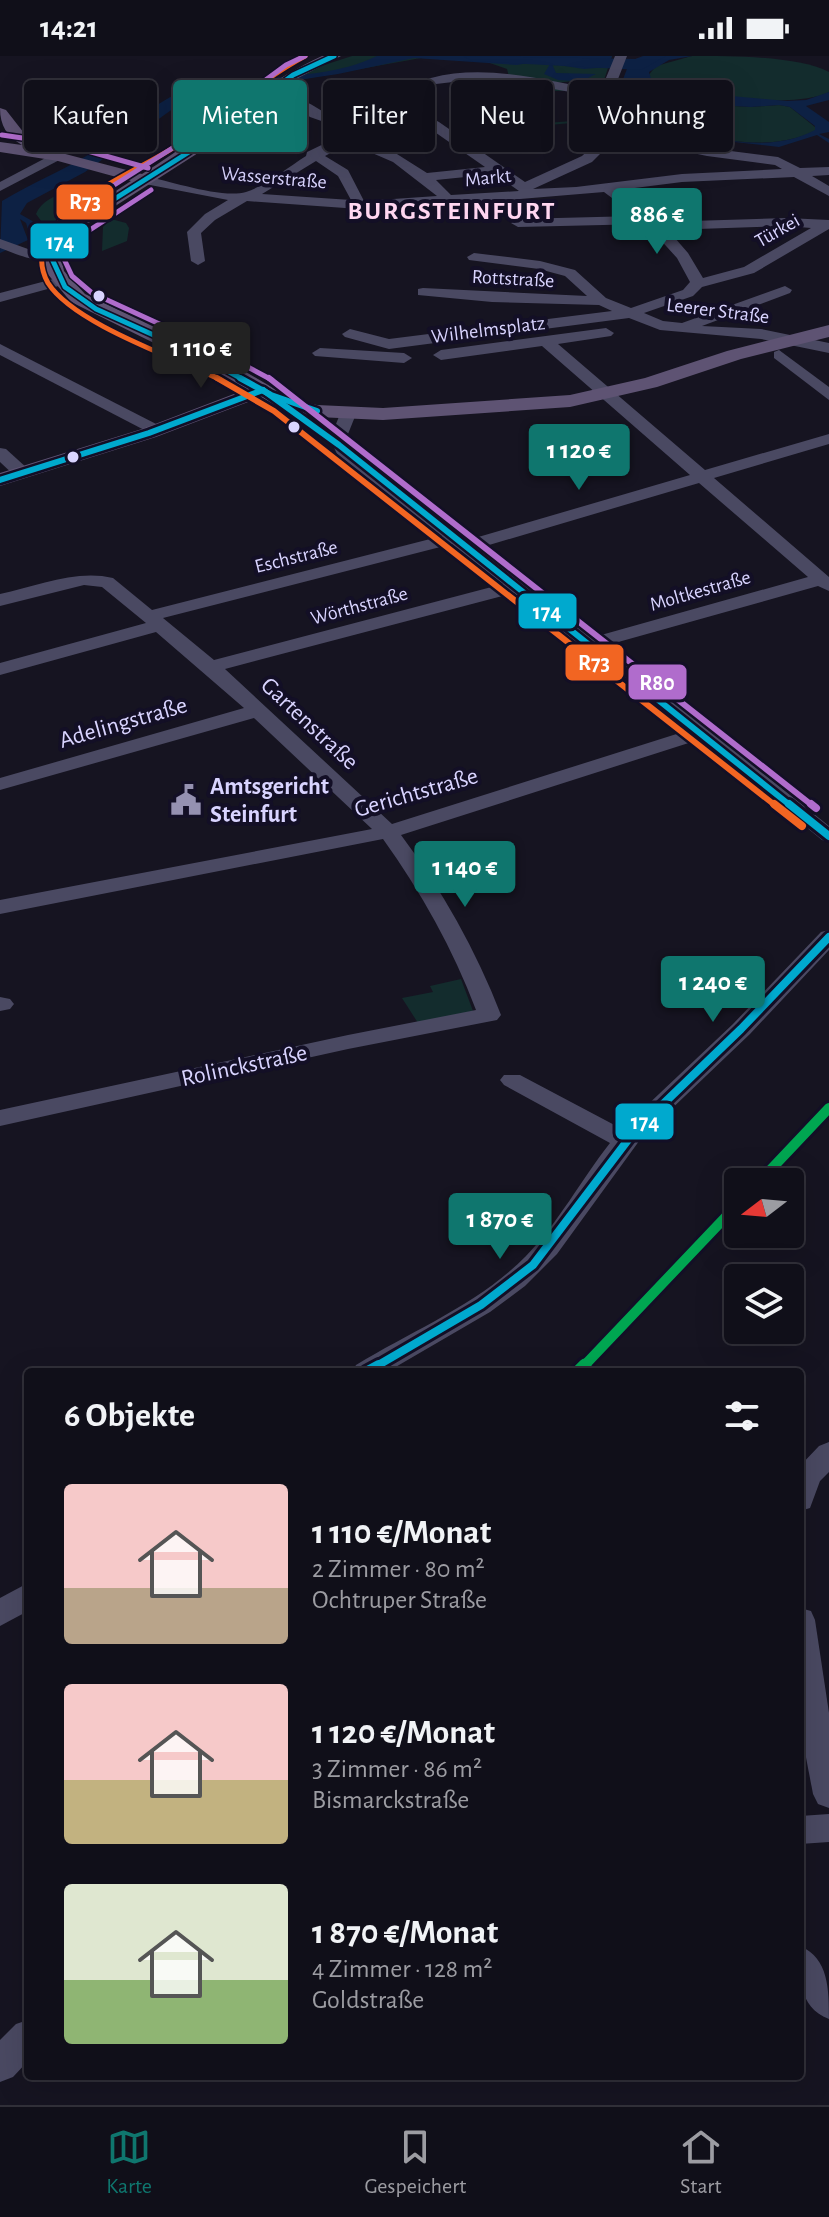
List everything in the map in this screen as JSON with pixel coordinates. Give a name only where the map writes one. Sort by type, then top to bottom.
[{"type":"main road","points":[[334,56],[315,63],[276,88],[173,163],[67,231],[52,256],[61,281],[86,303],[227,369],[285,403],[348,414],[492,409],[607,394],[734,355],[829,331]]},
{"type":"main road","points":[[0,113],[8,143]]},
{"type":"main road","name":"Wasserstraße","points":[[8,143],[145,180]]},
{"type":"main road","points":[[105,169],[173,163]]},
{"type":"main road","points":[[0,480],[156,430],[263,390]]},
{"type":"street","points":[[612,80],[620,61]]},
{"type":"street","points":[[435,81],[475,77],[542,82],[569,87]]},
{"type":"street","points":[[435,126],[528,190],[596,152]]},
{"type":"street","points":[[198,261],[194,232],[200,224],[243,197],[267,187],[323,146]]},
{"type":"street","points":[[387,152],[427,177],[449,201]]},
{"type":"street","name":"Türkei","points":[[707,152],[778,161],[829,192]]},
{"type":"street","points":[[312,155],[330,162],[349,177],[359,205]]},
{"type":"street","points":[[0,187],[61,157]]},
{"type":"street","points":[[427,177],[495,170]]},
{"type":"street","name":"Markt","points":[[449,201],[528,190],[608,188],[682,178],[829,171]]},
{"type":"street","points":[[762,174],[772,187]]},
{"type":"street","name":"Wasserstraße","points":[[145,180],[183,190],[243,197],[359,205],[449,201]]},
{"type":"street","points":[[608,188],[655,223],[695,272],[698,283]]},
{"type":"street","points":[[518,223],[828,224]]},
{"type":"street","name":"Türkei","points":[[350,334],[389,344],[631,313],[688,293],[698,283],[718,283],[749,269],[828,224]]},
{"type":"street","points":[[0,243],[25,253],[52,256]]},
{"type":"street","name":"Leerer Straße","points":[[474,257],[556,268],[570,273],[601,301],[660,325],[680,329],[750,332],[829,348]]},
{"type":"street","points":[[0,298],[61,281]]},
{"type":"street","points":[[680,329],[785,290]]},
{"type":"street","name":"Rottstraße","points":[[423,292],[544,301],[601,301]]},
{"type":"street","name":"Wilhelmsplatz","points":[[320,353],[413,358],[660,325]]},
{"type":"street","points":[[546,342],[825,582]]},
{"type":"street","points":[[0,349],[156,430]]},
{"type":"street","points":[[779,355],[829,395]]},
{"type":"street","points":[[348,414],[339,433],[339,445],[343,450],[701,733],[819,814],[829,836]]},
{"type":"street","name":"Eschstraße","points":[[0,669],[154,621],[703,477],[829,439]]},
{"type":"street","points":[[0,453],[22,473]]},
{"type":"street","name":"Gartenstraße","points":[[0,600],[84,580],[107,582],[211,667],[388,832],[425,882],[476,981],[489,1015]]},
{"type":"street","name":"Moltkestraße","points":[[591,644],[825,582]]},
{"type":"street","name":"Wörthstraße","points":[[211,667],[518,586]]},
{"type":"street","name":"Adelingstraße","points":[[0,784],[260,710]]},
{"type":"street","name":"Gerichtstraße","points":[[0,907],[388,832],[701,733]]},
{"type":"street","points":[[372,1368],[481,1305],[533,1265],[564,1231],[619,1137],[772,1000],[829,937]]},
{"type":"street","name":"Rolinckstraße","points":[[0,1118],[489,1015]]},
{"type":"street","points":[[512,1080],[619,1137]]},
{"type":"street","points":[[804,1487],[807,1477],[829,1453]]},
{"type":"street","points":[[0,1614],[24,1598]]},
{"type":"street","points":[[804,1657],[829,1794]]},
{"type":"street","points":[[804,1830],[829,1828]]},
{"type":"street","points":[[804,1967],[829,2003]]},
{"type":"street","points":[[0,2065],[24,2040]]},
{"type":"green space","points":[[352,56],[612,56],[604,80],[556,83],[553,80],[509,77],[507,69],[487,62],[421,58],[295,80],[312,69]]},
{"type":"green space","points":[[692,56],[764,58],[800,63],[829,72],[829,92],[816,97],[774,101],[733,99],[733,80],[652,80],[648,76],[656,66]]},
{"type":"green space","points":[[553,87],[569,89],[569,94],[567,91],[553,91]]},
{"type":"green space","points":[[733,106],[790,107],[815,127],[815,131],[795,138],[733,141]]},
{"type":"green space","points":[[111,188],[65,220],[45,247],[34,250],[47,240],[45,226],[36,214],[41,206],[68,192]]},
{"type":"green space","points":[[111,219],[126,223],[129,228],[127,241],[102,251],[103,227]]},
{"type":"green space","points":[[461,979],[473,1011],[418,1023],[402,998],[433,992],[430,986]]},
{"type":"water","points":[[377,56],[612,56],[608,67],[584,69],[552,64],[556,73],[596,74],[588,78],[594,80],[558,80],[544,74],[550,64],[539,61],[517,65],[414,58],[298,80],[248,80],[331,71]]},
{"type":"water","points":[[643,56],[692,56],[669,60],[649,72],[651,80],[623,80],[630,61]]},
{"type":"water","points":[[829,92],[829,100],[806,106],[829,122],[829,132],[819,134],[829,139],[829,143],[817,135],[779,147],[733,141],[776,142],[796,138],[815,130],[815,126],[790,107],[733,106],[733,96],[787,101],[806,100]]},
{"type":"water","points":[[173,96],[173,109],[157,120],[157,105]]},
{"type":"water","points":[[93,152],[113,152],[85,172],[27,203],[20,214],[34,222],[39,241],[32,241],[26,223],[20,219],[28,240],[0,253],[2,201]]},
{"type":"waterway","points":[[472,56],[641,65],[657,56]]},
{"type":"transit line","name":"R73","points":[[305,56],[257,85],[181,143],[90,198],[58,224],[48,237],[42,253],[42,269],[49,284],[67,303],[90,318],[219,379],[274,411],[802,826]]},
{"type":"transit line","name":"R80","points":[[89,201],[182,142],[286,65],[305,56]]},
{"type":"transit line","name":"174","points":[[317,411],[271,395],[200,356],[96,309],[65,287],[53,261],[59,242],[78,222],[189,152],[293,75],[334,56]]},
{"type":"transit line","name":"R80","points":[[2,135],[63,144],[148,168]]},
{"type":"transit line","name":"R80","points":[[151,190],[76,239],[64,259],[72,276],[92,293],[216,350],[280,385],[816,808]]},
{"type":"transit line","name":"174","points":[[263,390],[339,445],[829,836]]},
{"type":"transit line","name":"174","points":[[0,480],[149,433],[263,390]]},
{"type":"transit line","name":"174","points":[[373,1368],[481,1305],[533,1265],[634,1132],[741,1029],[829,937]]},
{"type":"transit line","points":[[772,1168],[829,1108]]},
{"type":"transit line","points":[[582,1368],[724,1219]]},
{"type":"place","name":"Amtsgericht Steinfurt","points":[[186,800]]},
{"type":"district","name":"BURGSTEINFURT","points":[[452,210]]}]
